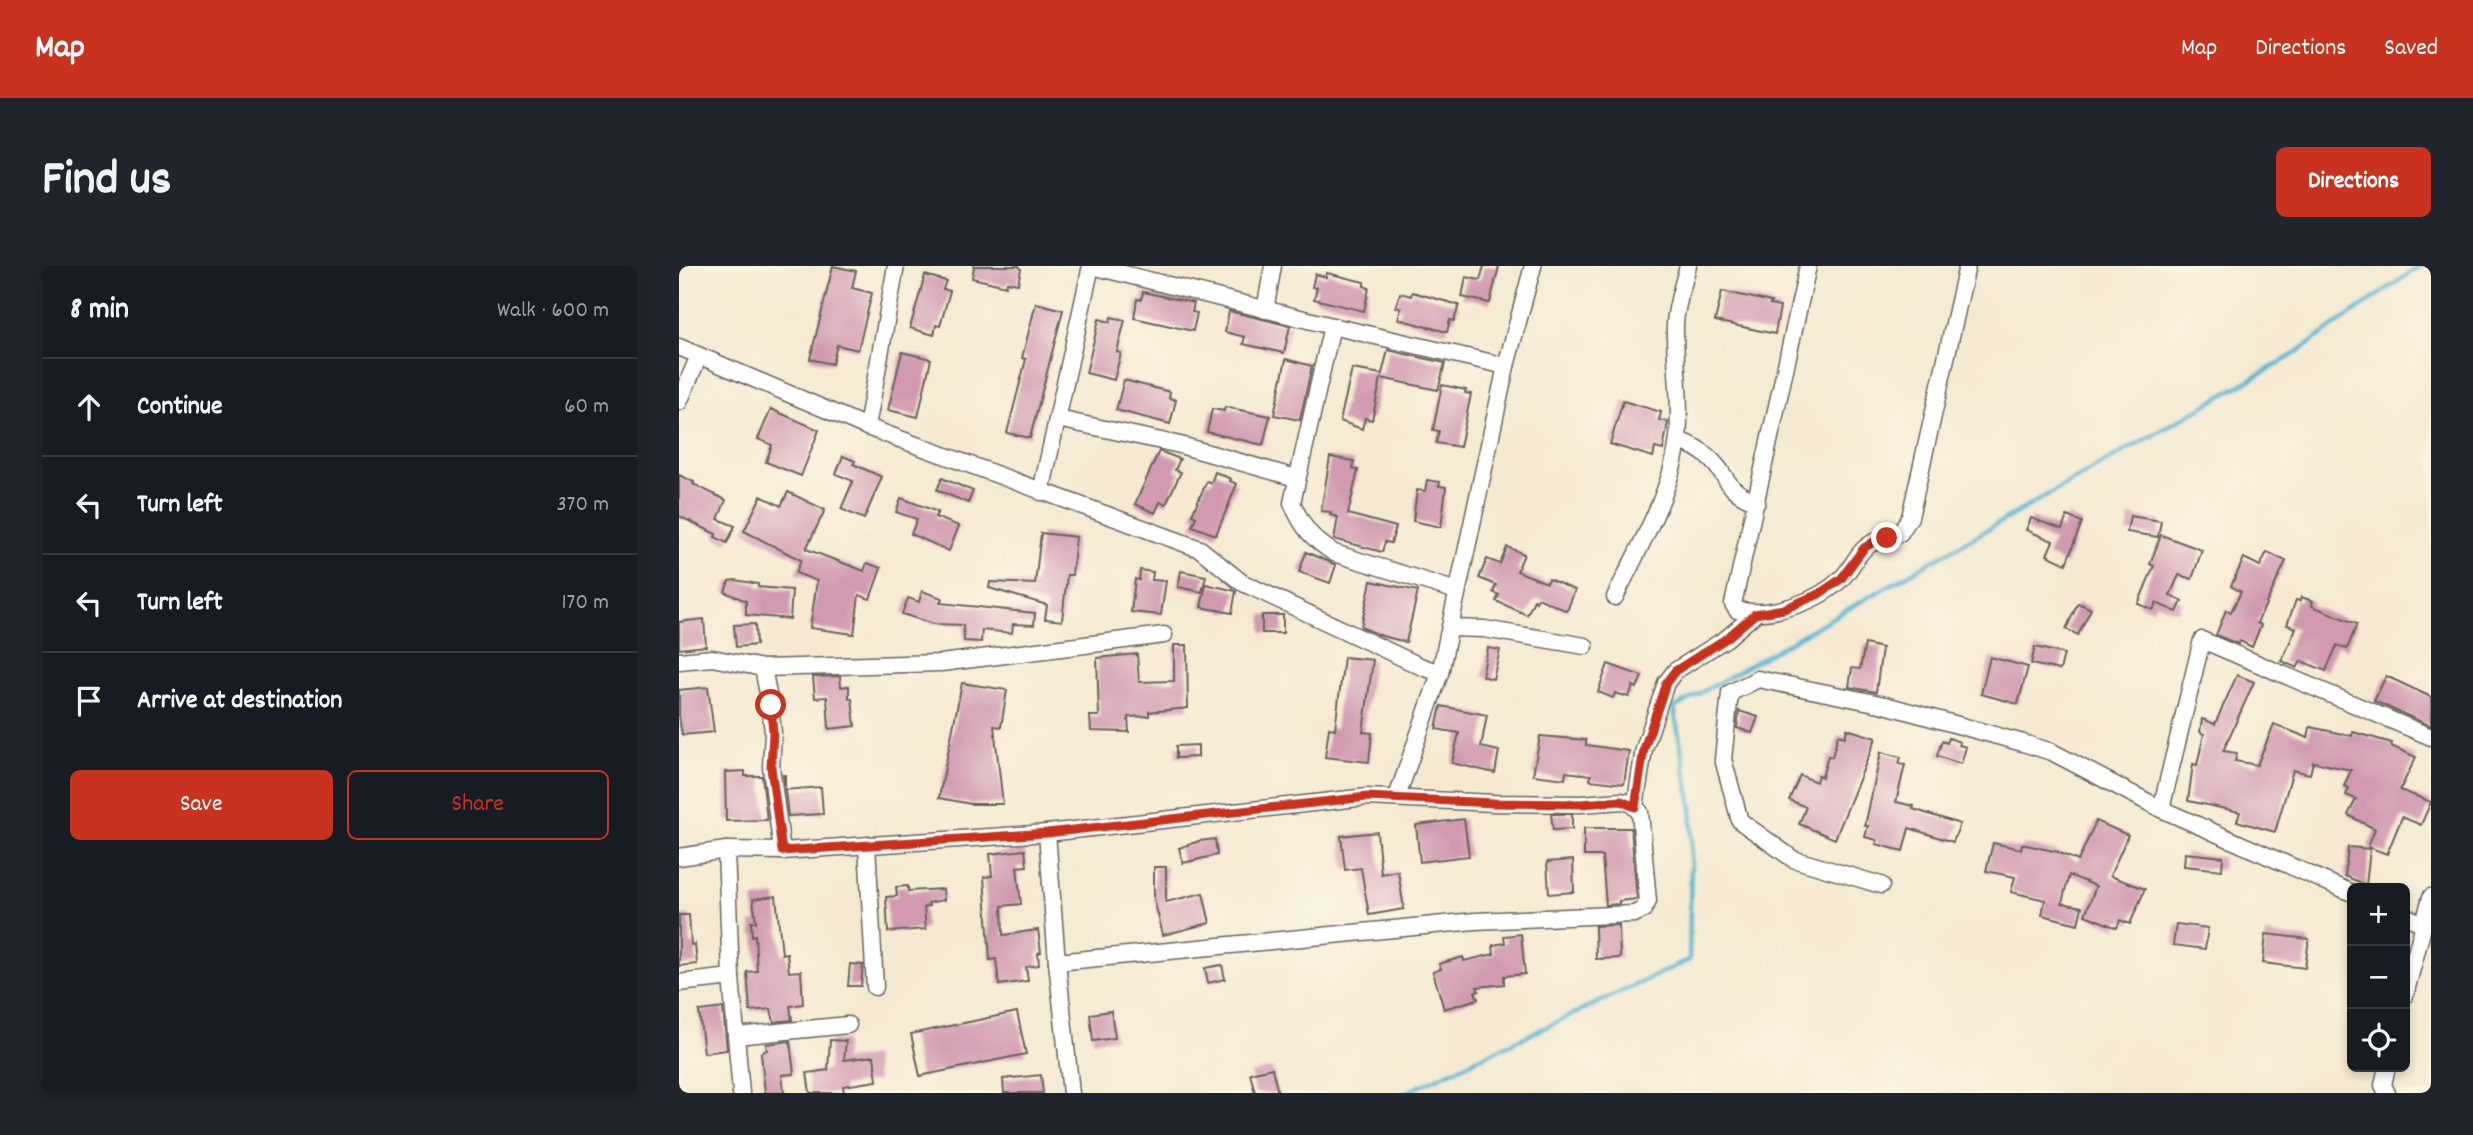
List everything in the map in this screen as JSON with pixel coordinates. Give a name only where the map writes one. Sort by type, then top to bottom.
[{"type":"street","points":[[867,427],[896,266]]},
{"type":"street","points":[[1041,492],[1091,266],[1506,366]]},
{"type":"street","points":[[1265,310],[1273,266]]},
{"type":"street","points":[[1397,797],[1440,673],[1506,366],[1533,266]]},
{"type":"street","points":[[1615,597],[1673,468],[1680,403],[1675,321],[1688,266]]},
{"type":"street","points":[[1808,266],[1733,604],[1737,610],[1755,614],[1784,609],[1819,594],[1841,579],[1864,548],[1875,541],[1900,533],[1910,517],[1967,266]]},
{"type":"street","points":[[1332,326],[1292,503],[1303,526],[1316,541],[1334,553],[1457,591]]},
{"type":"street","points":[[679,348],[867,427],[1200,549],[1241,582],[1419,666],[1440,673]]},
{"type":"street","points":[[679,402],[699,356]]},
{"type":"street","points":[[1058,419],[1180,445],[1296,478]]},
{"type":"street","points":[[1678,440],[1709,457],[1729,487],[1740,496],[1757,502]]},
{"type":"street","points":[[1635,807],[1644,749],[1666,683],[1675,671],[1727,638],[1755,614]]},
{"type":"street","points":[[1450,628],[1484,629],[1585,646]]},
{"type":"street","points":[[679,661],[712,658],[764,668],[971,661],[1164,635]]},
{"type":"street","points":[[2161,809],[2203,640],[2431,737]]},
{"type":"street","points":[[764,668],[773,733],[771,767],[782,851]]},
{"type":"street","points":[[1881,884],[1793,859],[1740,821],[1723,759],[1731,693],[1758,679],[1839,694],[1987,731],[2052,752],[2161,809],[2347,891]]},
{"type":"street","points":[[679,857],[726,850],[782,851],[1047,833],[1352,798],[1397,797],[1494,803],[1581,804],[1621,801],[1640,812],[1648,901],[1643,910],[1634,914],[1475,921],[1057,962]]},
{"type":"street","points":[[1047,833],[1071,1093]]},
{"type":"street","points":[[867,845],[876,987]]},
{"type":"street","points":[[726,850],[731,976],[741,1093]]},
{"type":"street","points":[[2410,976],[2431,897]]},
{"type":"street","points":[[2410,918],[2424,924]]},
{"type":"street","points":[[679,983],[731,976]]},
{"type":"street","points":[[736,1035],[848,1025]]},
{"type":"street","points":[[2386,1072],[2383,1085],[2387,1093]]},
{"type":"building","points":[[833,266],[856,271],[852,288],[872,293],[858,350],[837,345],[832,364],[810,359]]},
{"type":"building","points":[[974,266],[1019,266],[1021,269],[1018,284],[1007,282],[1006,286],[972,278]]},
{"type":"building","points":[[1484,266],[1499,266],[1490,303],[1462,297],[1466,277],[1480,280]]},
{"type":"building","points":[[1327,273],[1364,282],[1364,286],[1369,288],[1364,311],[1314,299],[1317,288],[1312,287],[1315,274],[1326,277]]},
{"type":"building","points":[[925,275],[946,281],[943,289],[950,291],[940,326],[936,325],[934,335],[910,328]]},
{"type":"building","points":[[1722,291],[1771,302],[1770,305],[1780,307],[1775,334],[1715,321]]},
{"type":"building","points":[[1143,292],[1194,303],[1192,312],[1197,313],[1193,331],[1134,318],[1137,299],[1141,300]]},
{"type":"building","points":[[1412,292],[1459,305],[1454,321],[1450,320],[1447,332],[1398,319],[1401,308],[1396,307],[1400,293],[1411,296]]},
{"type":"building","points":[[1036,303],[1063,310],[1030,438],[1007,433],[1026,359],[1022,358]]},
{"type":"building","points":[[1229,311],[1290,326],[1284,353],[1243,344],[1245,337],[1225,332]]},
{"type":"building","points":[[1111,317],[1125,320],[1114,380],[1086,373],[1099,319],[1110,322]]},
{"type":"building","points":[[1388,350],[1445,363],[1438,390],[1381,378],[1372,420],[1365,418],[1362,429],[1340,421],[1352,369],[1382,374]]},
{"type":"building","points":[[902,352],[931,359],[918,417],[888,410]]},
{"type":"building","points":[[1286,359],[1312,366],[1300,420],[1274,415]]},
{"type":"building","points":[[1124,380],[1170,392],[1169,398],[1176,400],[1170,424],[1116,410]]},
{"type":"building","points":[[1442,385],[1466,390],[1465,393],[1471,394],[1460,447],[1436,443],[1439,431],[1433,430]]},
{"type":"building","points":[[1623,401],[1661,412],[1659,420],[1668,422],[1663,450],[1655,448],[1653,457],[1610,444]]},
{"type":"building","points":[[1225,407],[1270,416],[1263,445],[1207,432],[1212,409],[1224,411]]},
{"type":"building","points":[[771,409],[819,430],[801,476],[766,462],[772,445],[758,439]]},
{"type":"building","points":[[1159,451],[1180,459],[1175,470],[1181,472],[1166,504],[1160,502],[1155,513],[1135,504]]},
{"type":"building","points":[[843,456],[855,461],[853,464],[882,477],[864,519],[841,509],[853,481],[836,474]]},
{"type":"building","points":[[1330,457],[1354,461],[1353,469],[1358,470],[1348,514],[1396,527],[1391,543],[1385,542],[1382,552],[1334,539],[1338,517],[1330,515],[1331,512],[1321,511]]},
{"type":"building","points":[[1215,472],[1237,484],[1216,535],[1192,526],[1196,517],[1192,515],[1197,503],[1207,481],[1211,483]]},
{"type":"building","points":[[679,475],[726,500],[718,519],[735,526],[727,543],[715,537],[716,534],[679,516]]},
{"type":"building","points":[[942,478],[973,491],[968,503],[937,490]]},
{"type":"building","points":[[1427,480],[1440,482],[1439,486],[1446,487],[1441,527],[1413,521],[1417,490],[1425,491]]},
{"type":"building","points":[[788,492],[825,510],[806,549],[864,571],[867,563],[881,568],[870,599],[859,595],[854,634],[810,628],[817,581],[796,573],[801,560],[744,531],[761,496],[781,506]]},
{"type":"building","points":[[901,498],[938,512],[935,517],[959,526],[949,551],[911,534],[917,519],[896,512]]},
{"type":"building","points":[[2067,516],[2082,522],[2066,564],[2047,555],[2053,541],[2026,530],[2031,518],[2062,529]]},
{"type":"building","points":[[2130,516],[2161,521],[2158,537],[2127,532]]},
{"type":"building","points":[[1041,533],[1076,537],[1072,575],[1067,575],[1062,621],[1045,619],[1047,605],[989,588],[990,582],[1035,584]]},
{"type":"building","points":[[2161,535],[2202,550],[2192,579],[2179,575],[2170,595],[2182,601],[2177,612],[2156,603],[2153,610],[2138,604],[2154,566],[2150,564]]},
{"type":"building","points":[[1507,547],[1524,554],[1517,571],[1547,583],[1549,579],[1575,590],[1567,611],[1538,598],[1536,602],[1534,600],[1527,615],[1496,601],[1499,595],[1493,592],[1496,585],[1479,578],[1487,559],[1500,564]]},
{"type":"building","points":[[1306,552],[1336,565],[1330,583],[1299,572]]},
{"type":"building","points":[[2267,552],[2286,561],[2257,623],[2261,625],[2252,647],[2216,635],[2226,610],[2231,612],[2241,592],[2231,586],[2244,558],[2260,566]]},
{"type":"building","points":[[1140,570],[1153,572],[1152,580],[1166,581],[1161,615],[1131,612],[1135,579],[1139,580]]},
{"type":"building","points":[[1181,571],[1206,576],[1202,592],[1178,587]]},
{"type":"building","points":[[729,581],[758,584],[758,587],[792,590],[790,619],[746,615],[746,601],[725,592]]},
{"type":"building","points":[[1371,581],[1418,591],[1406,642],[1361,627]]},
{"type":"building","points":[[1206,584],[1236,591],[1232,613],[1201,607]]},
{"type":"building","points":[[922,591],[942,598],[940,603],[1035,613],[1034,625],[1013,624],[1012,633],[982,630],[981,642],[964,641],[963,625],[934,624],[902,614],[908,598],[919,602]]},
{"type":"building","points":[[2301,597],[2313,601],[2312,606],[2357,624],[2347,649],[2337,645],[2326,671],[2301,661],[2297,668],[2282,661],[2296,628],[2287,625],[2296,600],[2300,601]]},
{"type":"building","points":[[2078,603],[2091,609],[2078,635],[2066,629]]},
{"type":"building","points":[[1262,615],[1283,615],[1283,633],[1262,633]]},
{"type":"building","points":[[704,619],[706,646],[679,649],[679,622]]},
{"type":"building","points":[[755,624],[756,645],[736,647],[734,625]]},
{"type":"building","points":[[1865,644],[1882,648],[1876,692],[1849,687],[1852,668],[1860,669]]},
{"type":"building","points":[[1174,645],[1187,645],[1188,708],[1149,712],[1149,716],[1128,717],[1129,732],[1091,731],[1090,716],[1099,716],[1097,658],[1137,654],[1139,682],[1174,681]]},
{"type":"building","points":[[2035,647],[2064,654],[2060,670],[2031,664]]},
{"type":"building","points":[[1488,648],[1500,650],[1493,679],[1482,676]]},
{"type":"building","points":[[1344,657],[1373,660],[1363,732],[1372,733],[1369,762],[1325,757],[1329,728],[1335,729]]},
{"type":"building","points":[[1990,657],[2028,667],[2018,704],[1981,694]]},
{"type":"building","points":[[1608,664],[1642,676],[1637,688],[1633,686],[1629,697],[1615,693],[1613,698],[1598,692]]},
{"type":"building","points":[[2237,675],[2254,682],[2223,751],[2237,753],[2235,761],[2257,765],[2274,724],[2308,738],[2310,727],[2352,736],[2353,732],[2392,743],[2391,746],[2416,757],[2400,790],[2431,802],[2421,825],[2402,817],[2387,854],[2368,847],[2375,829],[2348,815],[2356,799],[2346,795],[2349,788],[2344,786],[2351,770],[2313,762],[2310,774],[2293,770],[2275,832],[2237,821],[2240,812],[2188,801],[2193,764],[2197,765],[2204,734],[2200,732],[2202,719],[2215,724]]},
{"type":"building","points":[[840,676],[841,687],[849,686],[855,726],[829,729],[827,697],[815,698],[813,677]]},
{"type":"building","points":[[2386,676],[2431,697],[2431,726],[2374,701]]},
{"type":"building","points":[[962,683],[1007,690],[1001,727],[994,726],[1003,804],[971,804],[939,798]]},
{"type":"building","points":[[708,687],[714,732],[682,735],[679,690]]},
{"type":"building","points":[[1441,706],[1487,715],[1481,747],[1499,751],[1495,773],[1452,763],[1459,733],[1436,729]]},
{"type":"building","points":[[1739,711],[1758,717],[1752,733],[1737,728]]},
{"type":"building","points":[[1847,729],[1876,738],[1835,839],[1799,824],[1806,807],[1789,800],[1800,775],[1816,782],[1818,775],[1822,777],[1828,756],[1832,757],[1838,735],[1845,737]]},
{"type":"building","points":[[1540,736],[1586,740],[1586,745],[1629,751],[1624,784],[1590,780],[1591,775],[1566,772],[1565,779],[1533,775]]},
{"type":"building","points":[[1949,738],[1966,747],[1961,764],[1937,756],[1942,741],[1947,743]]},
{"type":"building","points":[[1198,745],[1198,757],[1176,758],[1176,746]]},
{"type":"building","points":[[1881,752],[1901,757],[1899,764],[1905,765],[1896,802],[1960,824],[1953,842],[1909,828],[1903,851],[1876,844],[1877,840],[1865,837]]},
{"type":"building","points":[[745,771],[745,776],[762,776],[767,820],[726,821],[725,772]]},
{"type":"building","points":[[783,775],[785,790],[821,787],[823,814],[788,816]]},
{"type":"building","points":[[1551,814],[1572,814],[1572,829],[1553,830]]},
{"type":"building","points":[[1464,819],[1469,856],[1420,862],[1416,825]]},
{"type":"building","points":[[2096,821],[2128,835],[2110,876],[2145,889],[2130,924],[2120,920],[2117,928],[2085,915],[2096,886],[2069,875],[2062,903],[2082,907],[2078,924],[2042,915],[2045,900],[2011,892],[2015,877],[1986,871],[1993,843],[2021,849],[2022,844],[2058,852],[2078,861]]},
{"type":"building","points":[[1584,828],[1631,828],[1637,899],[1606,905],[1602,856],[1584,856]]},
{"type":"building","points":[[1377,832],[1381,874],[1398,871],[1404,909],[1369,915],[1361,868],[1345,870],[1341,836]]},
{"type":"building","points":[[1215,839],[1217,855],[1183,863],[1179,848]]},
{"type":"building","points":[[2348,847],[2370,849],[2366,883],[2345,876]]},
{"type":"building","points":[[1025,850],[1027,866],[1017,867],[1021,904],[1002,906],[1003,935],[1038,930],[1041,952],[1038,953],[1039,965],[1026,967],[1028,981],[999,985],[996,959],[990,960],[984,877],[992,876],[990,854]]},
{"type":"building","points":[[2185,853],[2223,857],[2222,870],[2184,866]]},
{"type":"building","points":[[1573,860],[1574,892],[1549,894],[1547,862]]},
{"type":"building","points":[[1154,867],[1166,867],[1166,902],[1203,893],[1210,923],[1163,935],[1154,899]]},
{"type":"building","points":[[908,886],[908,891],[943,889],[944,900],[928,903],[929,906],[924,907],[926,929],[888,932],[886,897],[897,896],[896,887]]},
{"type":"building","points":[[776,896],[782,954],[787,953],[789,972],[801,971],[803,1004],[790,1006],[792,1020],[774,1022],[771,1009],[750,1011],[747,972],[757,971],[755,935],[752,936],[751,922],[756,922],[753,899]]},
{"type":"building","points":[[679,915],[689,915],[691,945],[695,944],[697,964],[679,966]]},
{"type":"building","points":[[2176,924],[2208,928],[2205,949],[2173,945]]},
{"type":"building","points":[[1619,925],[1620,958],[1596,959],[1595,926]]},
{"type":"building","points":[[1521,934],[1525,974],[1504,976],[1504,984],[1477,987],[1479,991],[1475,992],[1478,999],[1444,1009],[1433,972],[1441,969],[1439,964],[1463,957],[1464,961],[1494,954],[1493,945],[1505,943],[1504,936]]},
{"type":"building","points":[[2266,934],[2309,939],[2305,968],[2263,963]]},
{"type":"building","points":[[850,964],[863,965],[861,986],[848,986]]},
{"type":"building","points":[[1222,965],[1225,979],[1208,983],[1205,968]]},
{"type":"building","points":[[723,1008],[727,1050],[704,1053],[699,1011]]},
{"type":"building","points":[[1111,1011],[1115,1038],[1093,1041],[1090,1014]]},
{"type":"building","points":[[1017,1012],[1026,1054],[920,1076],[911,1034]]},
{"type":"building","points":[[830,1040],[846,1041],[844,1060],[874,1056],[877,1081],[843,1086],[844,1093],[810,1093],[807,1073],[828,1070]]},
{"type":"building","points":[[790,1041],[794,1074],[782,1075],[784,1093],[765,1093],[761,1053],[767,1050],[766,1044]]},
{"type":"building","points":[[1272,1068],[1278,1093],[1255,1093],[1250,1073]]},
{"type":"building","points":[[1041,1075],[1043,1093],[1004,1093],[1003,1079]]},
{"type":"waterway","points":[[1405,1093],[1689,960],[1692,808],[1674,708],[2290,357],[2420,266]]},
{"type":"route","points":[[771,705],[771,767],[782,851],[1047,833],[1367,797],[1494,803],[1581,804],[1621,801],[1635,807],[1644,749],[1666,683],[1675,671],[1727,638],[1755,614],[1784,609],[1819,594],[1841,579],[1864,548],[1887,538]]}]
